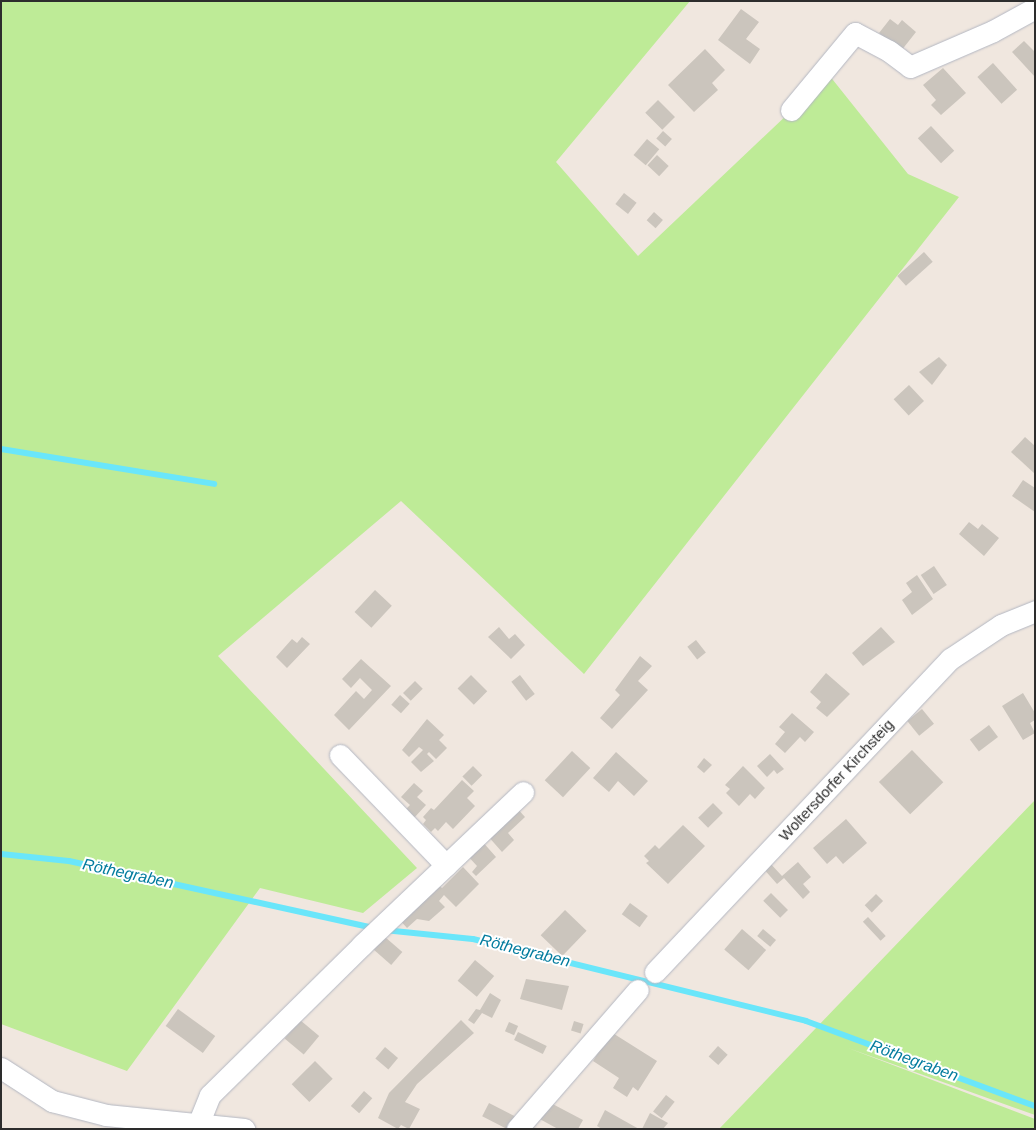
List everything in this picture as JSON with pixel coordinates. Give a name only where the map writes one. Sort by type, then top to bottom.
[{"type":"street","points":[[791,110],[855,33],[889,51],[910,67],[993,31],[1035,8]]},
{"type":"street","name":"Woltersdorfer Kirchsteig","points":[[654,972],[950,659],[1001,625],[1035,611]]},
{"type":"street","points":[[340,755],[446,865]]},
{"type":"street","points":[[199,1122],[210,1095],[446,865],[524,792]]},
{"type":"street","points":[[516,1129],[638,990]]},
{"type":"street","points":[[1,1068],[52,1101],[106,1115],[199,1122],[244,1129]]},
{"type":"green space","points":[[1,1],[690,1],[556,162],[638,256],[829,75],[908,174],[959,197],[584,674],[401,501],[218,656],[417,868],[363,913],[260,888],[127,1071],[1,1024]]},
{"type":"green space","points":[[1035,800],[1035,1115],[848,1048],[1035,1119],[1035,1129],[719,1129]]},
{"type":"building","points":[[741,9],[759,22],[746,39],[760,49],[750,64],[718,40]]},
{"type":"building","points":[[890,19],[898,25],[902,20],[916,32],[901,51],[879,33]]},
{"type":"building","points":[[1024,41],[1035,52],[1035,77],[1012,52]]},
{"type":"building","points":[[705,49],[725,70],[712,83],[718,90],[694,112],[668,85]]},
{"type":"building","points":[[993,63],[1017,90],[1001,104],[977,77]]},
{"type":"building","points":[[943,68],[966,93],[941,115],[931,105],[936,100],[923,85]]},
{"type":"building","points":[[658,100],[675,117],[662,130],[645,113]]},
{"type":"building","points":[[931,126],[954,151],[941,163],[918,138]]},
{"type":"building","points":[[663,131],[672,139],[665,146],[656,138]]},
{"type":"building","points":[[647,139],[659,149],[646,165],[634,155]]},
{"type":"building","points":[[657,155],[669,166],[659,176],[647,165]]},
{"type":"building","points":[[624,193],[637,203],[628,214],[615,204]]},
{"type":"building","points":[[654,212],[663,220],[656,228],[647,220]]},
{"type":"building","points":[[924,252],[933,262],[906,286],[897,276]]},
{"type":"building","points":[[939,357],[947,365],[932,385],[919,372]]},
{"type":"building","points":[[909,385],[924,401],[909,415],[894,399]]},
{"type":"building","points":[[1025,437],[1035,446],[1035,474],[1011,452]]},
{"type":"building","points":[[1023,480],[1035,488],[1035,512],[1012,496]]},
{"type":"building","points":[[969,522],[978,529],[982,524],[999,538],[984,556],[959,534]]},
{"type":"building","points":[[934,566],[947,585],[934,594],[921,575]]},
{"type":"building","points":[[917,575],[933,599],[912,615],[902,600],[912,592],[906,583]]},
{"type":"building","points":[[375,590],[392,606],[371,628],[355,612]]},
{"type":"building","points":[[499,627],[509,639],[515,634],[525,645],[511,659],[488,637]]},
{"type":"building","points":[[881,627],[895,642],[863,666],[852,653]]},
{"type":"building","points":[[302,637],[310,644],[287,668],[276,657],[292,639],[297,643]]},
{"type":"building","points":[[696,640],[706,653],[697,659],[687,647]]},
{"type":"building","points":[[640,656],[652,666],[638,681],[648,690],[612,729],[600,718],[620,695],[615,690]]},
{"type":"building","points":[[361,659],[391,686],[349,730],[334,715],[356,691],[364,699],[372,690],[360,678],[351,688],[342,679]]},
{"type":"building","points":[[826,673],[850,694],[827,717],[816,708],[821,702],[810,692]]},
{"type":"building","points":[[471,675],[487,691],[474,705],[458,688]]},
{"type":"building","points":[[520,675],[535,694],[526,701],[511,682]]},
{"type":"building","points":[[415,681],[423,689],[411,701],[403,693]]},
{"type":"building","points":[[1023,693],[1035,713],[1035,720],[1030,723],[1035,733],[1023,740],[1002,706]]},
{"type":"building","points":[[400,695],[410,704],[401,713],[391,705]]},
{"type":"building","points":[[922,709],[934,724],[919,736],[907,721]]},
{"type":"building","points":[[792,713],[814,732],[805,742],[800,737],[785,753],[775,744],[785,732],[779,727]]},
{"type":"building","points":[[427,719],[444,735],[439,740],[447,748],[436,759],[429,752],[427,754],[434,761],[421,772],[411,762],[423,750],[419,747],[409,757],[402,750]]},
{"type":"building","points":[[989,725],[998,737],[979,751],[970,739]]},
{"type":"building","points":[[912,750],[943,782],[910,814],[879,782]]},
{"type":"building","points":[[572,751],[590,768],[563,797],[545,780]]},
{"type":"building","points":[[616,752],[648,781],[634,796],[618,781],[609,792],[593,778]]},
{"type":"building","points":[[770,754],[784,769],[777,774],[774,770],[767,777],[757,766]]},
{"type":"building","points":[[704,758],[712,765],[704,773],[697,767]]},
{"type":"building","points":[[473,766],[482,775],[472,786],[462,777]]},
{"type":"building","points":[[743,766],[765,788],[755,799],[750,794],[739,806],[726,793],[730,789],[725,785]]},
{"type":"building","points":[[462,780],[474,791],[467,798],[475,806],[453,829],[446,822],[438,831],[435,828],[431,832],[423,824],[426,820],[423,817],[431,808],[434,810]]},
{"type":"building","points":[[414,783],[423,791],[417,797],[426,805],[414,818],[405,810],[410,805],[401,797]]},
{"type":"building","points":[[713,803],[723,813],[708,828],[698,818]]},
{"type":"building","points":[[516,807],[525,817],[508,833],[514,840],[502,852],[487,835]]},
{"type":"building","points":[[846,819],[867,843],[843,864],[836,856],[827,864],[813,848]]},
{"type":"building","points":[[683,825],[705,846],[668,884],[646,863],[649,861],[644,856],[655,845],[659,849]]},
{"type":"building","points":[[481,840],[496,857],[476,876],[472,872],[477,866],[466,854]]},
{"type":"building","points":[[768,861],[782,876],[798,862],[811,877],[803,884],[810,892],[803,899],[784,878],[777,884],[762,867]]},
{"type":"building","points":[[463,867],[479,884],[456,907],[444,895],[439,901],[445,907],[429,921],[417,919],[407,928],[398,918],[435,882],[442,888]]},
{"type":"building","points":[[771,893],[788,910],[780,918],[763,901]]},
{"type":"building","points":[[876,894],[883,901],[872,912],[865,905]]},
{"type":"building","points":[[630,903],[648,916],[640,927],[622,914]]},
{"type":"building","points":[[565,910],[587,931],[562,956],[541,935]]},
{"type":"building","points":[[868,917],[886,936],[881,941],[863,922]]},
{"type":"building","points":[[742,929],[766,950],[748,970],[724,949]]},
{"type":"building","points":[[763,929],[776,940],[770,947],[757,936]]},
{"type":"building","points":[[385,937],[402,952],[391,965],[374,950]]},
{"type":"building","points":[[475,960],[494,976],[477,997],[458,981]]},
{"type":"building","points":[[526,979],[569,986],[562,1010],[520,999]]},
{"type":"building","points":[[490,993],[501,1000],[492,1018],[482,1013],[474,1024],[468,1020],[476,1009],[480,1010]]},
{"type":"building","points":[[178,1009],[215,1036],[203,1053],[166,1026]]},
{"type":"building","points":[[300,1020],[319,1036],[304,1054],[285,1038]]},
{"type":"building","points":[[461,1020],[474,1033],[417,1084],[405,1102],[420,1109],[409,1129],[401,1125],[398,1129],[378,1118],[389,1093]]},
{"type":"building","points":[[574,1021],[584,1024],[581,1033],[571,1031]]},
{"type":"building","points":[[509,1022],[518,1026],[514,1035],[505,1031]]},
{"type":"building","points":[[518,1032],[547,1046],[543,1054],[514,1040]]},
{"type":"building","points":[[611,1032],[657,1061],[638,1091],[633,1087],[627,1097],[613,1088],[619,1078],[593,1061]]},
{"type":"building","points":[[718,1046],[728,1055],[718,1065],[709,1056]]},
{"type":"building","points":[[385,1047],[398,1058],[388,1069],[375,1058]]},
{"type":"building","points":[[315,1061],[333,1079],[309,1102],[292,1084]]},
{"type":"building","points":[[364,1091],[372,1098],[359,1113],[351,1106]]},
{"type":"building","points":[[666,1095],[675,1102],[662,1118],[653,1112]]},
{"type":"building","points":[[545,1100],[583,1120],[578,1129],[558,1129],[536,1117]]},
{"type":"building","points":[[489,1103],[515,1116],[508,1129],[482,1116]]},
{"type":"building","points":[[605,1110],[639,1129],[602,1129],[597,1126]]},
{"type":"building","points":[[650,1113],[668,1123],[663,1129],[642,1129]]},
{"type":"waterway","points":[[1,449],[214,484]]},
{"type":"waterway","name":"Röthegraben","points":[[1,854],[69,861],[375,928]]},
{"type":"waterway","name":"Röthegraben","points":[[384,930],[473,939],[806,1021],[1035,1106]]}]
